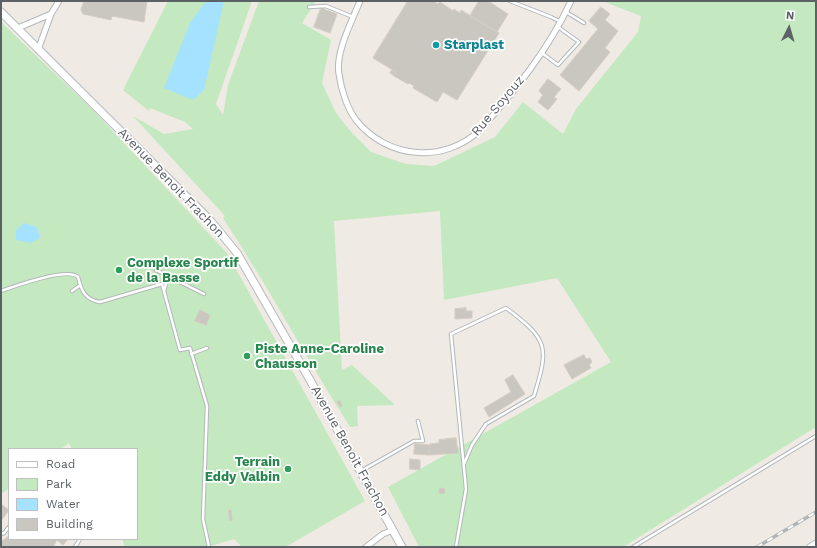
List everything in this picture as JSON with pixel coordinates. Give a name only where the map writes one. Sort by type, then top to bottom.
[{"type":"main road","name":"Avenue Benoit Frachon","points":[[1,12],[209,218],[237,253],[361,471],[402,547]]},
{"type":"main road","points":[[811,547],[816,544]]},
{"type":"street","points":[[38,50],[51,14],[59,1]]},
{"type":"street","name":"Rue Soyouz","points":[[360,1],[342,48],[338,73],[345,97],[356,119],[374,137],[398,150],[423,154],[447,150],[469,141],[496,112],[542,53],[559,25],[571,1]]},
{"type":"street","points":[[18,28],[51,14]]},
{"type":"street","points":[[366,547],[384,534],[393,530]]},
{"type":"lane","points":[[510,1],[551,17],[579,42],[558,65],[542,53]]},
{"type":"lane","points":[[309,7],[326,6],[353,17]]},
{"type":"lane","points":[[566,12],[584,23]]},
{"type":"lane","points":[[156,270],[204,294]]},
{"type":"lane","points":[[1,291],[33,280],[71,274],[78,277],[79,286],[89,299],[100,302],[162,284],[180,350],[190,348],[207,406],[203,519],[209,547]]},
{"type":"lane","points":[[164,292],[167,280],[172,278]]},
{"type":"lane","points":[[72,291],[79,286]]},
{"type":"lane","points":[[456,547],[466,489],[451,334],[506,308],[530,327],[538,337],[544,351],[544,365],[534,396],[486,424],[472,445],[464,464]]},
{"type":"lane","points":[[191,354],[207,348]]},
{"type":"lane","points":[[361,471],[414,441],[423,441],[418,421]]},
{"type":"lane","points":[[633,547],[816,436]]},
{"type":"green space","points":[[168,1],[252,1],[216,104],[223,115],[228,85],[259,1],[316,1],[302,23],[331,40],[322,83],[336,113],[352,133],[371,152],[406,164],[434,166],[495,137],[523,102],[563,134],[576,109],[638,32],[641,16],[602,1],[816,1],[816,427],[623,547],[419,547],[388,487],[611,362],[557,278],[444,300],[440,211],[334,221],[342,370],[352,365],[395,405],[357,406],[358,426],[350,427],[223,218],[225,216],[133,116],[164,134],[193,129],[185,122],[150,108],[149,111],[123,90]]},
{"type":"green space","name":"Complexe Sportif de la Basse","points":[[1,22],[93,110],[227,253],[365,501],[289,545],[281,547],[242,547],[234,539],[208,547],[125,547],[122,540],[138,540],[138,448],[72,448],[69,443],[62,448],[8,448],[8,489],[3,493],[1,490]]},
{"type":"water","points":[[206,1],[224,1],[204,90],[193,100],[164,88],[190,23]]},
{"type":"water","points":[[24,223],[37,227],[40,238],[31,243],[16,240],[16,230]]},
{"type":"building","points":[[84,1],[147,1],[144,22],[112,16],[111,20],[83,14],[81,10]]},
{"type":"building","name":"Starplast","points":[[408,1],[433,1],[438,4],[440,2],[453,11],[454,9],[460,13],[461,10],[499,33],[457,100],[443,92],[437,102],[413,88],[414,86],[394,76],[396,72],[373,58]]},
{"type":"building","points":[[479,1],[488,1],[508,14],[497,32],[470,16]]},
{"type":"building","points":[[601,7],[610,14],[605,20],[618,31],[605,48],[610,52],[579,91],[560,75],[598,29],[589,21]]},
{"type":"building","points":[[321,8],[337,14],[330,33],[314,27]]},
{"type":"building","points":[[392,70],[396,72],[394,76],[390,73]]},
{"type":"building","points":[[548,79],[561,89],[554,97],[557,99],[548,110],[538,102],[543,95],[539,91]]},
{"type":"building","points":[[466,308],[466,311],[472,311],[472,318],[455,319],[455,309]]},
{"type":"building","points":[[200,310],[210,315],[206,325],[195,321]]},
{"type":"building","points":[[584,355],[586,359],[590,358],[592,362],[589,365],[591,368],[572,379],[564,365]]},
{"type":"building","points":[[513,375],[525,394],[489,417],[484,408],[511,392],[505,380]]},
{"type":"building","points":[[340,401],[342,406],[340,407],[337,402]]},
{"type":"building","points":[[456,438],[458,453],[429,455],[430,444],[439,443],[439,440]]},
{"type":"building","points":[[415,444],[430,445],[429,455],[414,454]]},
{"type":"building","points":[[410,459],[420,460],[420,470],[410,469]]},
{"type":"building","points":[[440,488],[445,489],[444,494],[439,493]]},
{"type":"building","points":[[1,504],[8,509],[8,511],[1,521]]},
{"type":"building","points":[[229,510],[231,510],[232,520],[230,521]]},
{"type":"building","points":[[8,537],[8,540],[57,540],[53,547],[1,547],[1,542]]},
{"type":"building","points":[[57,540],[67,540],[63,545]]},
{"type":"railway","points":[[757,547],[816,512]]},
{"type":"place","name":"Starplast","points":[[436,45]]},
{"type":"place","name":"Complexe Sportif de la Basse","points":[[119,270]]},
{"type":"place","name":"Piste Anne-Caroline Chausson","points":[[247,356]]},
{"type":"place","name":"Terrain Eddy Valbin","points":[[288,469]]}]
